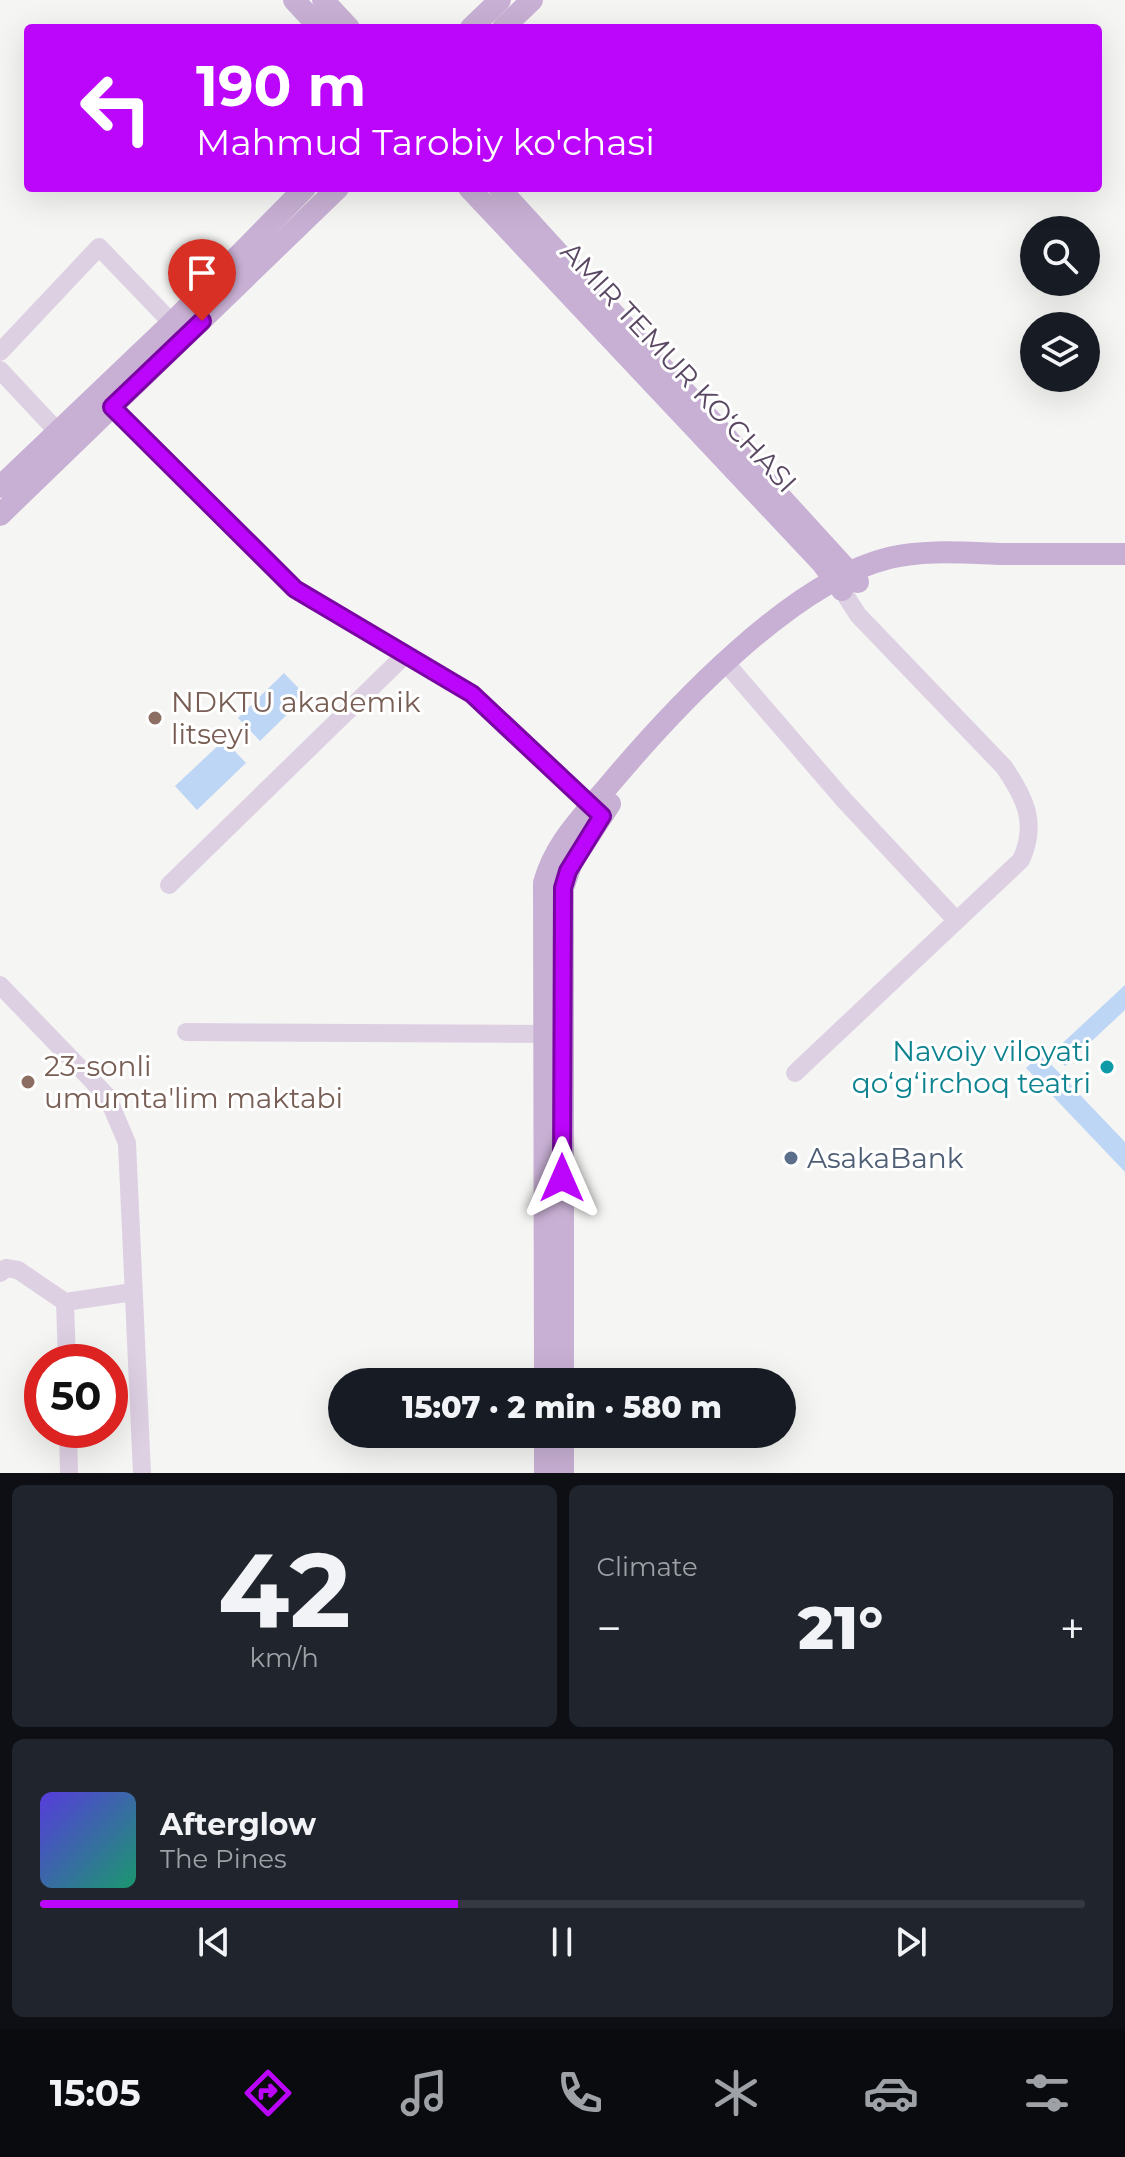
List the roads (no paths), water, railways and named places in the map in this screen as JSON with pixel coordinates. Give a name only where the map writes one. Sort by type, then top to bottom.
[{"type":"main road","points":[[294,0],[316,24]]},
{"type":"main road","points":[[323,0],[345,24]]},
{"type":"main road","points":[[475,24],[500,0]]},
{"type":"main road","points":[[507,24],[532,0]]},
{"type":"main road","points":[[0,487],[172,323],[301,192]]},
{"type":"main road","points":[[0,515],[334,192]]},
{"type":"main road","name":"AMIR TEMUR KO‘CHASI","points":[[473,192],[822,563],[847,582]]},
{"type":"main road","name":"AMIR TEMUR KO‘CHASI","points":[[503,192],[847,582]]},
{"type":"main road","points":[[545,1368],[544,883],[551,856],[596,811],[647,740],[729,667],[764,628],[889,558],[942,552],[1125,554]]},
{"type":"main road","points":[[847,582],[926,567],[1125,566]]},
{"type":"main road","points":[[563,1368],[563,888],[596,811]]},
{"type":"main road","points":[[545,1448],[545,1473]]},
{"type":"main road","points":[[563,1448],[563,1473]]},
{"type":"street","points":[[0,352],[99,247],[172,323]]},
{"type":"street","points":[[0,370],[58,432]]},
{"type":"street","points":[[112,407],[295,589],[472,694],[596,811]]},
{"type":"street","points":[[795,1073],[1021,860],[1031,820],[1022,795],[995,756],[858,615],[847,582]]},
{"type":"street","points":[[169,885],[406,654]]},
{"type":"street","points":[[729,667],[844,800],[956,920]]},
{"type":"street","points":[[0,985],[107,1096],[127,1143],[142,1473]]},
{"type":"street","points":[[186,1032],[545,1034]]},
{"type":"street","points":[[0,1273],[6,1268],[18,1270],[65,1302],[133,1292]]},
{"type":"street","points":[[65,1302],[66,1344]]},
{"type":"street","points":[[68,1448],[69,1473]]},
{"type":"place","name":"NDKTU akademik litseyi","points":[[155,718]]},
{"type":"place","name":"Navoiy viloyati qoʻgʻirchoq teatri","points":[[1107,1067]]},
{"type":"place","name":"23-sonli umumta'lim maktabi","points":[[28,1082]]},
{"type":"place","name":"AsakaBank","points":[[791,1158]]}]
